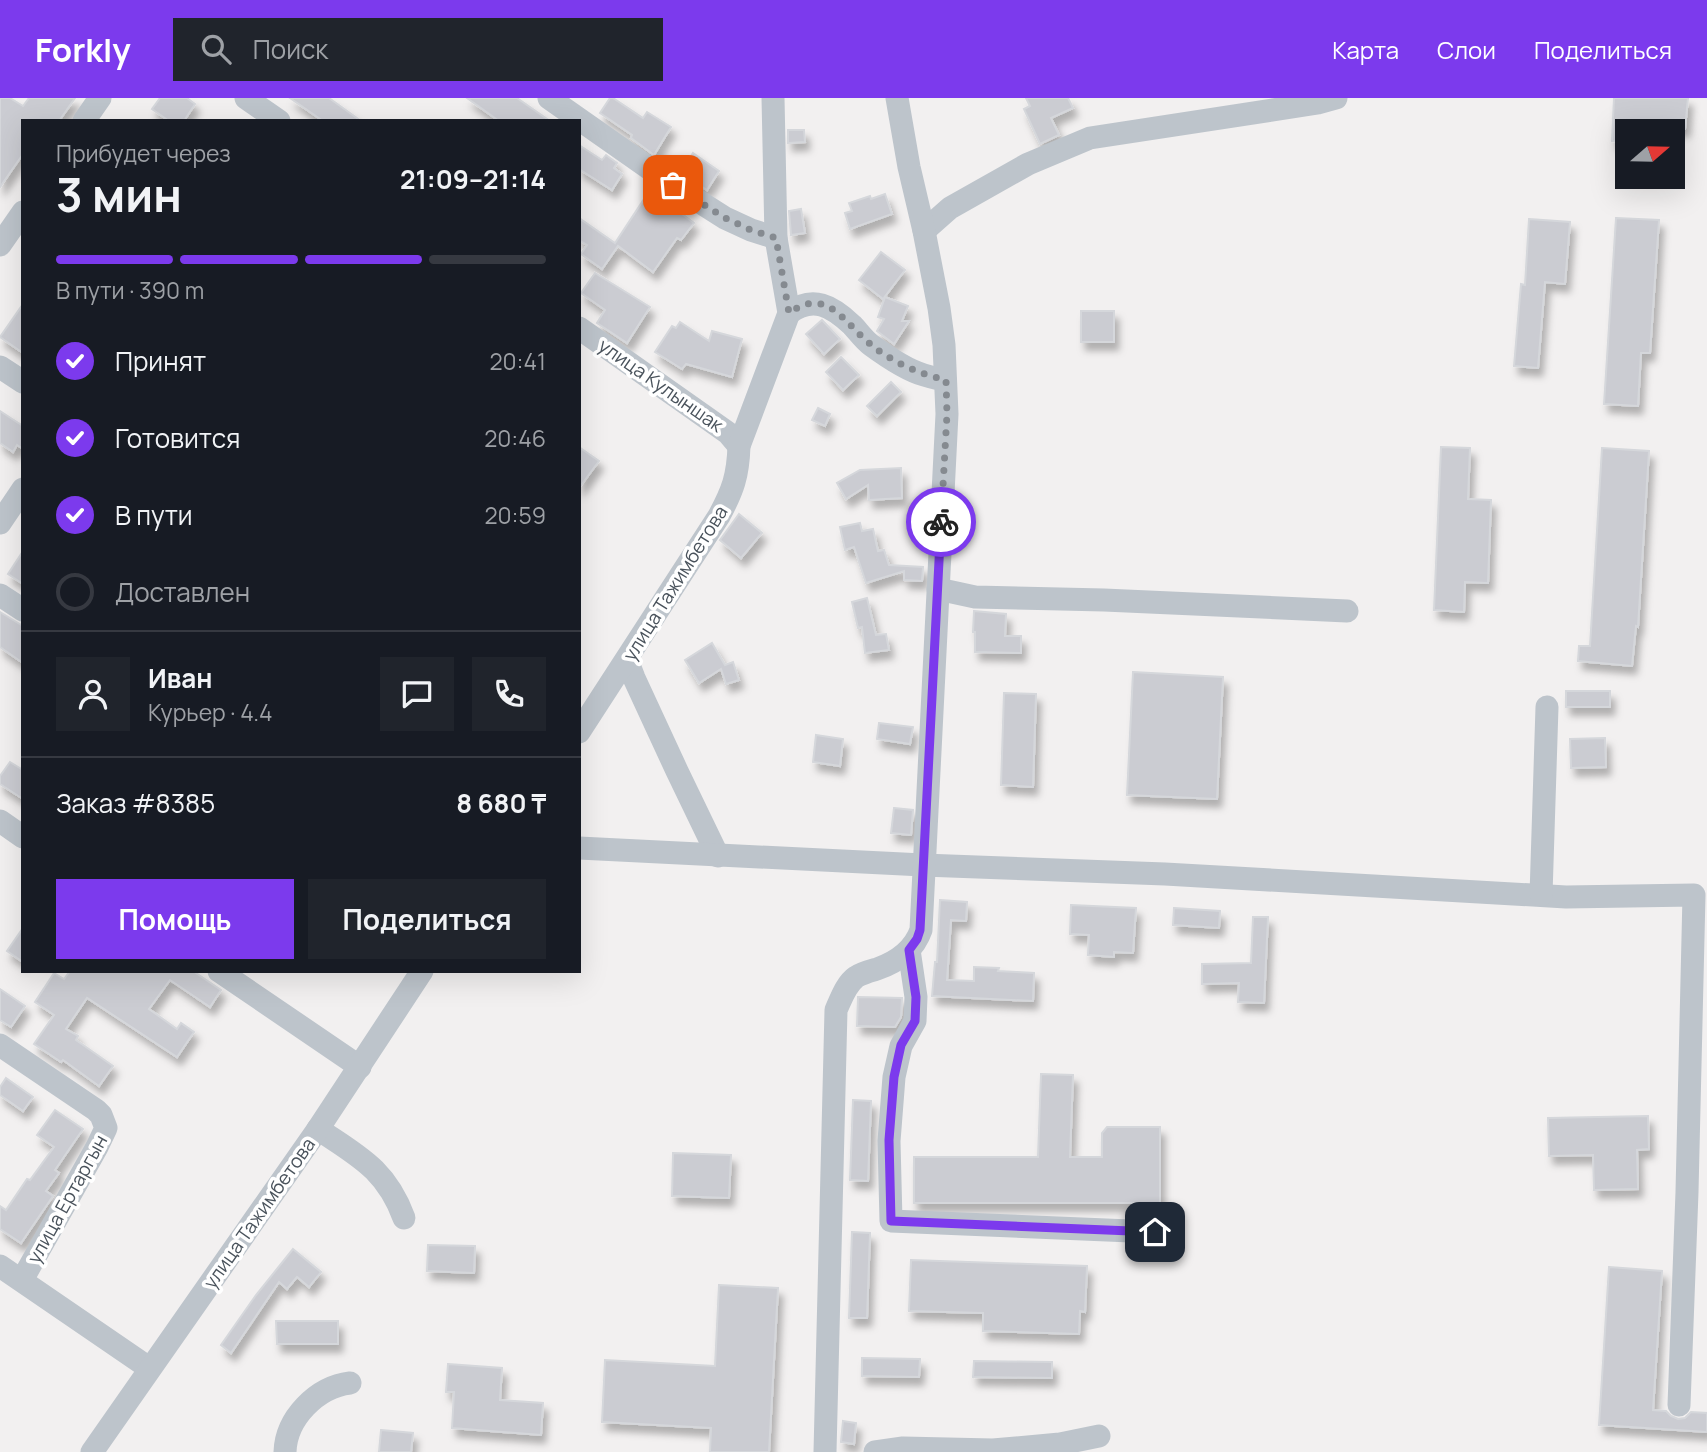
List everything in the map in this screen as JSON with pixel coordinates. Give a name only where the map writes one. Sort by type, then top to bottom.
[{"type":"street","points":[[85,119],[100,98]]},
{"type":"street","points":[[246,98],[275,119]]},
{"type":"street","points":[[550,98],[580,119]]},
{"type":"street","points":[[773,98],[776,238],[789,313],[802,305],[816,303],[832,309],[869,343],[897,362],[922,375],[946,380]]},
{"type":"street","points":[[825,1452],[836,1010],[853,979],[883,967],[909,950],[920,930],[947,414],[944,345],[939,308],[897,98]]},
{"type":"street","points":[[924,232],[950,208],[1028,164],[1090,138],[1336,98]]},
{"type":"street","points":[[581,120],[725,218],[776,238]]},
{"type":"street","points":[[0,245],[21,215]]},
{"type":"street","name":"улица Тажимбетова","points":[[581,729],[730,494],[738,469],[739,446],[789,313]]},
{"type":"street","name":"улица Кулыншак","points":[[581,329],[728,433],[739,446]]},
{"type":"street","points":[[0,368],[21,382]]},
{"type":"street","points":[[0,523],[21,492]]},
{"type":"street","points":[[938,589],[975,597],[1347,611]]},
{"type":"street","points":[[0,595],[21,609]]},
{"type":"street","points":[[627,660],[718,856]]},
{"type":"street","points":[[1541,895],[1547,707]]},
{"type":"street","points":[[0,821],[21,836]]},
{"type":"street","points":[[581,848],[1165,874],[1566,897],[1694,895],[1697,1192],[1679,1405]]},
{"type":"street","points":[[909,950],[916,997],[915,1021],[901,1045],[894,1077],[889,1140],[891,1221],[1155,1232]]},
{"type":"street","points":[[222,973],[360,1067]]},
{"type":"street","name":"улица Тажимбетова","points":[[92,1452],[318,1129],[421,973]]},
{"type":"street","name":"улица Ертаргын","points":[[0,1045],[96,1110],[106,1128],[22,1280]]},
{"type":"street","points":[[318,1129],[366,1160],[398,1201],[404,1218]]},
{"type":"street","points":[[0,1266],[149,1368]]},
{"type":"street","points":[[285,1452],[293,1422],[307,1405],[336,1385],[350,1383]]},
{"type":"street","points":[[875,1452],[903,1448],[993,1450],[1060,1444],[1099,1436]]},
{"type":"building","points":[[0,98],[10,98],[23,106],[29,98],[75,98],[60,119],[21,119],[21,157],[0,187]]},
{"type":"building","points":[[160,98],[187,98],[195,104],[185,119],[166,119],[152,109]]},
{"type":"building","points":[[290,98],[329,98],[358,119],[320,119]]},
{"type":"building","points":[[467,98],[517,98],[547,119],[496,119]]},
{"type":"building","points":[[610,98],[643,118],[647,112],[671,127],[654,155],[631,138],[632,135],[600,113]]},
{"type":"building","points":[[1026,98],[1068,98],[1073,108],[1051,118],[1059,135],[1040,144],[1024,109],[1030,106]]},
{"type":"building","points":[[1614,98],[1688,98],[1685,129],[1685,119],[1615,119],[1615,141],[1612,141]]},
{"type":"building","points":[[788,130],[804,130],[805,142],[788,143]]},
{"type":"building","points":[[581,146],[602,160],[606,155],[617,163],[614,168],[622,174],[612,190],[581,170]]},
{"type":"building","points":[[693,153],[719,171],[707,190],[680,173]]},
{"type":"building","points":[[650,190],[694,223],[681,240],[677,238],[653,272],[618,246],[602,269],[581,254],[587,245],[581,241],[581,219],[615,243]]},
{"type":"building","points":[[885,194],[892,214],[850,229],[845,213],[852,211],[849,203]]},
{"type":"building","points":[[801,209],[805,233],[791,235],[789,211]]},
{"type":"building","points":[[1616,218],[1659,220],[1650,353],[1641,353],[1638,406],[1604,404]]},
{"type":"building","points":[[1529,219],[1570,222],[1565,284],[1545,282],[1538,368],[1514,366],[1521,284],[1525,285]]},
{"type":"building","points":[[881,252],[905,270],[883,299],[859,280]]},
{"type":"building","points":[[595,273],[650,307],[627,343],[597,323],[605,310],[581,293]]},
{"type":"building","points":[[885,297],[908,306],[902,321],[909,321],[894,344],[877,331],[884,319],[878,317]]},
{"type":"building","points":[[21,307],[21,352],[0,337]]},
{"type":"building","points":[[1081,311],[1114,311],[1114,342],[1081,342]]},
{"type":"building","points":[[822,320],[840,339],[824,354],[806,334]]},
{"type":"building","points":[[680,322],[709,341],[712,331],[742,339],[732,377],[686,364],[682,369],[655,352],[672,326],[676,328]]},
{"type":"building","points":[[841,357],[859,375],[843,390],[826,372]]},
{"type":"building","points":[[891,382],[901,392],[877,416],[867,406]]},
{"type":"building","points":[[818,408],[830,414],[825,426],[812,420]]},
{"type":"building","points":[[0,411],[21,425],[21,448],[17,445],[13,452],[0,443]]},
{"type":"building","points":[[1441,447],[1470,448],[1468,499],[1491,500],[1488,583],[1465,582],[1464,612],[1434,610]]},
{"type":"building","points":[[581,448],[599,461],[581,485]]},
{"type":"building","points":[[1602,448],[1649,451],[1638,627],[1636,626],[1632,666],[1578,661],[1579,646],[1590,646]]},
{"type":"building","points":[[901,468],[902,498],[869,500],[868,485],[846,499],[837,483],[860,470]]},
{"type":"building","points":[[739,514],[762,533],[741,558],[720,540]]},
{"type":"building","points":[[860,523],[862,531],[873,529],[878,551],[884,550],[889,565],[923,567],[922,581],[904,580],[904,571],[866,583],[854,547],[845,550],[840,527]]},
{"type":"building","points":[[21,554],[21,583],[8,574]]},
{"type":"building","points":[[867,598],[876,635],[886,634],[889,650],[865,653],[862,627],[858,628],[852,602]]},
{"type":"building","points":[[974,611],[1006,614],[1005,636],[1021,636],[1021,653],[975,652]]},
{"type":"building","points":[[0,612],[21,625],[21,662],[0,647]]},
{"type":"building","points":[[712,643],[725,665],[733,662],[739,680],[726,684],[721,669],[699,683],[685,660]]},
{"type":"building","points":[[1133,672],[1223,677],[1217,799],[1127,795]]},
{"type":"building","points":[[1566,691],[1610,691],[1610,707],[1566,707]]},
{"type":"building","points":[[1004,693],[1036,694],[1033,787],[1001,785]]},
{"type":"building","points":[[879,723],[913,727],[910,744],[877,739]]},
{"type":"building","points":[[816,735],[843,739],[840,766],[813,762]]},
{"type":"building","points":[[1605,738],[1606,767],[1571,768],[1570,739]]},
{"type":"building","points":[[10,762],[21,769],[21,798],[0,784],[0,776]]},
{"type":"building","points":[[894,808],[913,810],[911,835],[891,833]]},
{"type":"building","points":[[940,900],[967,902],[966,921],[951,920],[947,980],[974,981],[974,967],[1034,973],[1033,1001],[932,996],[937,962]]},
{"type":"building","points":[[1071,905],[1136,908],[1133,953],[1114,952],[1114,957],[1088,955],[1089,935],[1070,934]]},
{"type":"building","points":[[1174,908],[1220,911],[1219,928],[1173,925]]},
{"type":"building","points":[[1253,917],[1268,917],[1264,1003],[1238,1002],[1239,983],[1202,984],[1202,964],[1251,963]]},
{"type":"building","points":[[21,931],[21,961],[7,951]]},
{"type":"building","points":[[54,973],[64,979],[68,973],[196,973],[221,990],[210,1007],[170,980],[149,1009],[177,1029],[181,1023],[194,1032],[177,1057],[87,998],[66,1029],[78,1036],[76,1040],[113,1066],[99,1086],[63,1060],[61,1062],[34,1044],[54,1015],[35,1002]]},
{"type":"building","points":[[0,989],[25,1006],[11,1027],[0,1020]]},
{"type":"building","points":[[858,997],[902,998],[901,1017],[895,1027],[857,1026]]},
{"type":"building","points":[[1041,1074],[1073,1075],[1070,1157],[1102,1157],[1102,1133],[1107,1127],[1160,1127],[1160,1203],[914,1203],[914,1157],[1038,1157]]},
{"type":"building","points":[[6,1078],[33,1097],[23,1111],[0,1095],[0,1087]]},
{"type":"building","points":[[853,1100],[871,1101],[868,1181],[850,1180]]},
{"type":"building","points":[[55,1110],[83,1129],[55,1170],[59,1173],[46,1191],[53,1196],[21,1243],[0,1229],[0,1206],[6,1210],[54,1147],[37,1135]]},
{"type":"building","points":[[1648,1116],[1649,1149],[1637,1150],[1638,1189],[1594,1190],[1593,1155],[1549,1156],[1548,1118]]},
{"type":"building","points":[[673,1153],[731,1155],[729,1198],[672,1196]]},
{"type":"building","points":[[852,1232],[870,1233],[867,1318],[849,1318]]},
{"type":"building","points":[[428,1245],[475,1246],[474,1273],[427,1271]]},
{"type":"building","points":[[293,1249],[321,1272],[309,1287],[297,1277],[287,1289],[279,1282],[231,1353],[221,1345]]},
{"type":"building","points":[[911,1260],[1087,1266],[1085,1312],[1080,1311],[1079,1334],[983,1331],[983,1313],[909,1311]]},
{"type":"building","points":[[1609,1267],[1662,1271],[1653,1410],[1666,1411],[1678,1419],[1685,1418],[1691,1412],[1707,1413],[1707,1432],[1599,1425]]},
{"type":"building","points":[[719,1285],[778,1288],[769,1452],[710,1452],[711,1428],[602,1422],[605,1360],[715,1366]]},
{"type":"building","points":[[276,1321],[338,1321],[338,1344],[277,1344]]},
{"type":"building","points":[[862,1358],[920,1359],[919,1377],[862,1376]]},
{"type":"building","points":[[974,1361],[1052,1362],[1052,1378],[973,1377]]},
{"type":"building","points":[[448,1364],[502,1368],[500,1400],[543,1403],[541,1435],[452,1428],[454,1392],[446,1392]]},
{"type":"building","points":[[843,1421],[856,1423],[854,1444],[841,1442]]},
{"type":"building","points":[[381,1430],[413,1433],[411,1452],[379,1452]]},
{"type":"way so far","points":[[673,185],[725,218],[776,238],[789,313],[802,305],[816,303],[832,309],[869,343],[897,362],[922,375],[946,380],[947,414],[941,522]]},
{"type":"route","points":[[941,522],[920,930],[909,950],[916,997],[915,1021],[901,1045],[894,1077],[889,1140],[891,1221],[1155,1232]]}]
